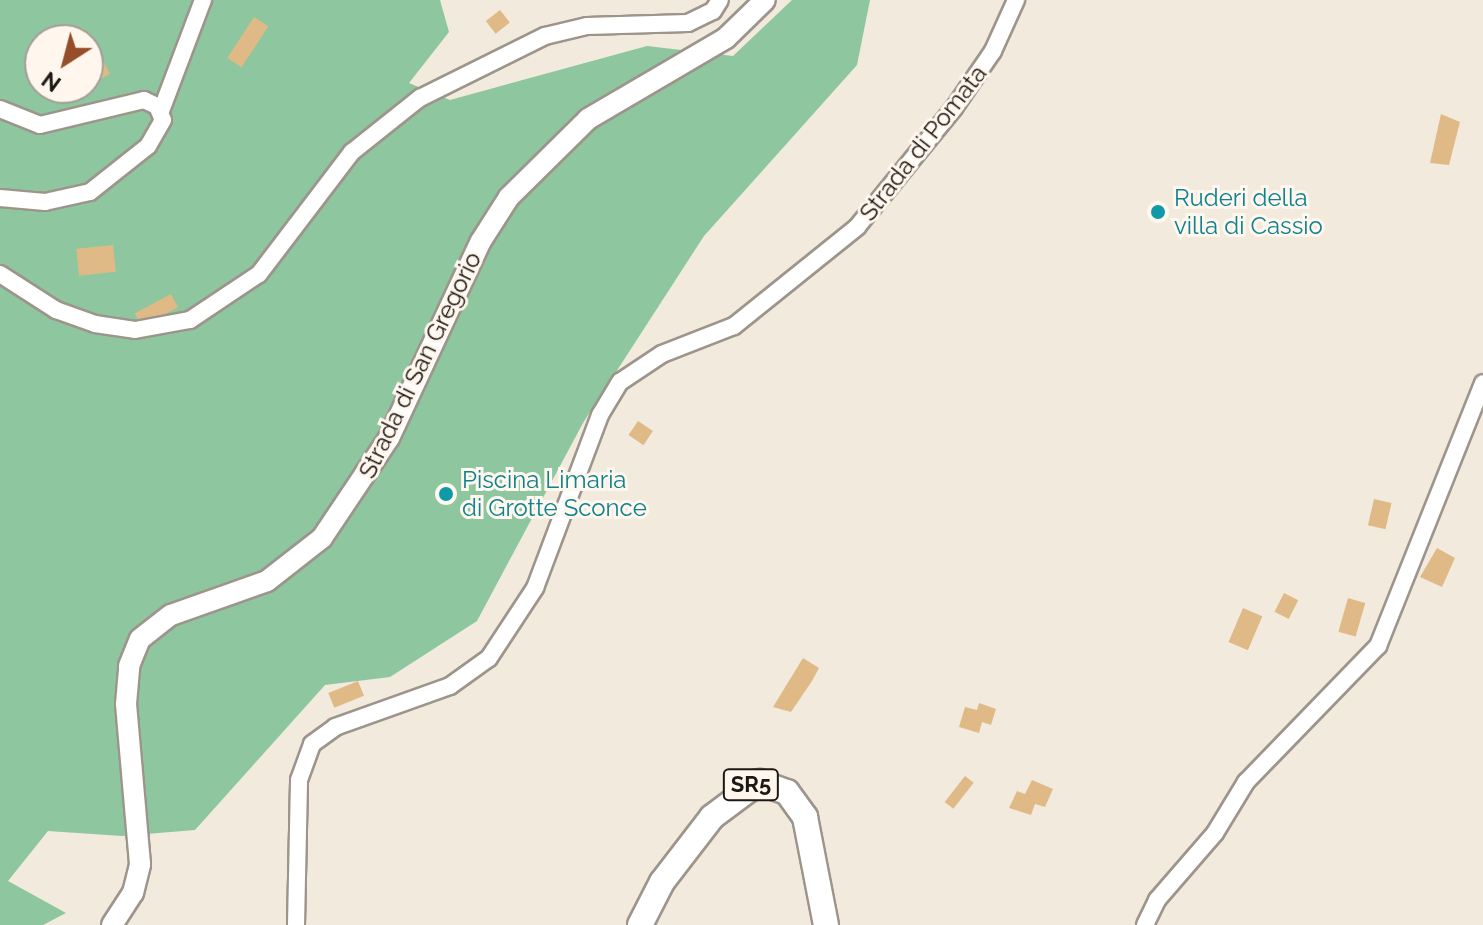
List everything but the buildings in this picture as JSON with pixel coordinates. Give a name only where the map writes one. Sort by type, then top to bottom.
[{"type":"main road","name":"SR5","points":[[640,925],[662,882],[712,817],[759,782],[787,792],[805,817],[826,925]]},
{"type":"street","points":[[0,198],[53,202],[97,189],[150,143],[163,124],[161,111],[203,0]]},
{"type":"street","points":[[0,274],[56,310],[95,324],[135,330],[190,320],[264,269],[352,152],[420,98],[545,36],[587,26],[688,23],[713,11],[720,0]]},
{"type":"street","name":"Strada di San Gregorio","points":[[112,925],[133,893],[140,864],[126,704],[129,666],[140,639],[171,615],[267,581],[328,533],[389,438],[481,241],[509,197],[588,119],[716,45],[765,0]]},
{"type":"street","name":"Strada di Pomata","points":[[296,925],[299,780],[312,744],[340,725],[450,686],[489,658],[535,588],[600,415],[620,382],[662,354],[738,323],[857,227],[954,108],[993,51],[1016,0]]},
{"type":"street","points":[[0,109],[40,125],[134,100],[149,101],[161,111]]},
{"type":"street","points":[[1145,925],[1157,900],[1215,833],[1246,782],[1378,646],[1483,383]]},
{"type":"green space","points":[[0,0],[440,0],[449,32],[409,83],[450,100],[647,46],[733,56],[792,0],[870,0],[857,65],[704,236],[583,423],[477,621],[390,677],[325,685],[195,830],[122,836],[48,831],[8,881],[66,913],[43,925],[0,925]]},
{"type":"place","name":"Ruderi della villa di Cassio","points":[[1158,212]]},
{"type":"place","name":"Piscina Limaria di Grotte Sconce","points":[[446,494]]}]
